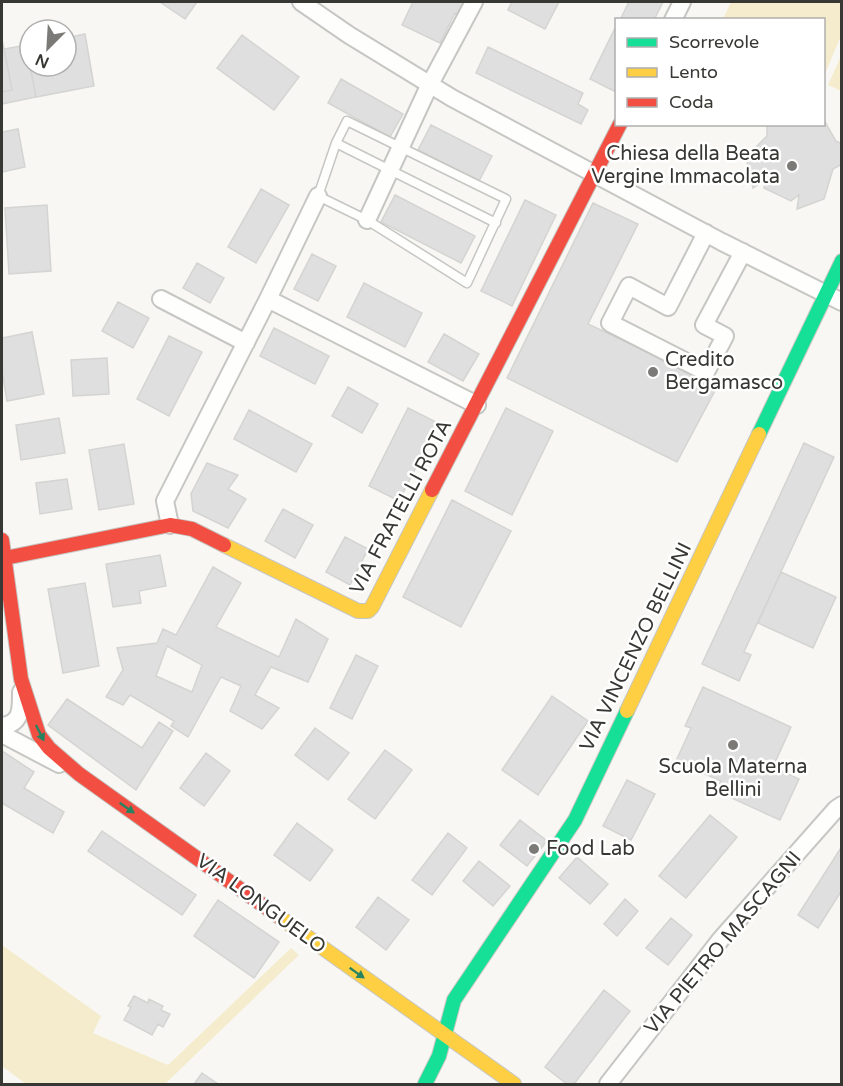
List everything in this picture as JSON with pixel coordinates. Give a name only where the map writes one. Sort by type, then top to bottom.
[{"type":"street","points":[[301,2],[429,86],[706,233],[842,302]]},
{"type":"street","points":[[367,220],[429,86],[474,2]]},
{"type":"street","points":[[674,18],[682,2]]},
{"type":"street","name":"VIA FRATELLI ROTA","points":[[5,558],[170,525],[192,529],[358,611],[368,611],[372,608],[619,126]]},
{"type":"street","points":[[170,525],[165,501],[268,300],[318,196]]},
{"type":"street","points":[[706,233],[668,307],[629,286],[610,323],[706,372],[725,336],[704,325],[743,252]]},
{"type":"street","name":"VIA VINCENZO BELLINI","points":[[425,1084],[446,1037],[454,1000],[575,820],[842,261]]},
{"type":"street","points":[[161,299],[246,343]]},
{"type":"street","points":[[268,300],[477,405]]},
{"type":"street","points":[[2,540],[21,679],[21,713],[16,721],[2,726]]},
{"type":"street","points":[[21,679],[39,735],[49,748],[79,774]]},
{"type":"street","name":"VIA LONGUELO","points":[[2,734],[79,774],[514,1084]]},
{"type":"street","name":"VIA PIETRO MASCAGNI","points":[[608,1084],[721,939],[836,808],[842,805]]},
{"type":"lane","points":[[347,121],[401,147],[506,199],[467,283],[367,220],[318,196],[336,144],[347,121]]},
{"type":"lane","points":[[336,144],[391,169],[496,223]]},
{"type":"shaded area","points":[[731,2],[841,2],[841,36],[825,74],[825,18],[723,18]]},
{"type":"shaded area","points":[[841,56],[841,91],[828,85]]},
{"type":"shaded area","points":[[2,945],[101,1016],[93,1033],[168,1065],[291,948],[299,955],[165,1084],[26,1084],[2,1066]]},
{"type":"building","points":[[160,2],[197,2],[185,19]]},
{"type":"building","points":[[413,2],[468,2],[460,16],[455,13],[440,43],[402,25]]},
{"type":"building","points":[[512,2],[559,2],[545,29],[508,10]]},
{"type":"building","points":[[629,2],[663,2],[655,18],[621,18]]},
{"type":"building","points":[[615,28],[615,92],[590,79]]},
{"type":"building","points":[[85,34],[94,86],[36,97],[32,78],[78,78],[78,35]]},
{"type":"building","points":[[242,35],[299,77],[274,110],[217,68]]},
{"type":"building","points":[[2,39],[12,90],[2,92]]},
{"type":"building","points":[[18,46],[18,78],[32,78],[36,97],[2,104],[2,92],[12,90],[4,49]]},
{"type":"building","points":[[488,47],[583,93],[578,104],[588,110],[581,124],[476,73]]},
{"type":"building","points":[[341,79],[403,114],[390,137],[328,103]]},
{"type":"building","name":"Chiesa della Beata Vergine Immacolata","points":[[825,122],[836,141],[842,144],[842,164],[833,169],[824,199],[797,209],[799,195],[791,201],[764,188],[766,179],[753,188],[746,157],[767,136],[767,126],[825,126]]},
{"type":"building","points":[[431,125],[492,156],[479,181],[418,150]]},
{"type":"building","points":[[18,129],[25,167],[2,172],[2,132]]},
{"type":"building","points":[[261,189],[289,205],[256,263],[228,247]]},
{"type":"building","points":[[395,195],[475,236],[461,263],[381,222]]},
{"type":"building","points":[[525,200],[556,215],[512,306],[481,291]]},
{"type":"building","points":[[593,203],[638,224],[588,324],[718,385],[677,462],[507,378]]},
{"type":"building","points":[[47,205],[51,271],[9,274],[5,208]]},
{"type":"building","points":[[312,254],[336,266],[318,301],[294,289]]},
{"type":"building","points":[[197,263],[224,278],[210,303],[183,288]]},
{"type":"building","points":[[364,283],[422,313],[405,347],[347,317]]},
{"type":"building","points":[[118,302],[149,318],[133,348],[102,331]]},
{"type":"building","points":[[274,328],[329,356],[315,384],[260,356]]},
{"type":"building","points":[[32,332],[44,394],[7,401],[2,371],[2,338]]},
{"type":"building","points":[[444,334],[479,354],[463,381],[428,362]]},
{"type":"building","points":[[169,336],[202,352],[169,416],[137,399]]},
{"type":"building","points":[[107,358],[109,394],[73,396],[71,360]]},
{"type":"building","points":[[348,387],[378,404],[362,433],[332,416]]},
{"type":"building","points":[[408,408],[438,423],[399,501],[369,486]]},
{"type":"building","points":[[506,408],[553,431],[512,515],[465,491]]},
{"type":"building","points":[[249,410],[312,444],[296,472],[234,439]]},
{"type":"building","points":[[59,418],[65,453],[21,460],[16,425]]},
{"type":"building","points":[[804,443],[834,457],[744,652],[751,655],[739,681],[702,664]]},
{"type":"building","points":[[124,444],[134,504],[99,510],[89,450]]},
{"type":"building","points":[[207,463],[238,475],[228,489],[246,499],[228,528],[193,511],[191,494]]},
{"type":"building","points":[[67,479],[72,509],[40,514],[36,483]]},
{"type":"building","points":[[452,500],[511,531],[461,627],[403,597]]},
{"type":"building","points":[[283,509],[313,525],[295,558],[265,541]]},
{"type":"building","points":[[345,537],[368,549],[350,585],[326,572]]},
{"type":"building","points":[[160,555],[166,586],[139,591],[141,603],[113,607],[106,564]]},
{"type":"building","points":[[213,567],[241,583],[216,627],[279,657],[296,619],[328,639],[308,682],[271,667],[255,695],[279,708],[262,729],[230,711],[241,686],[221,677],[188,737],[171,726],[174,721],[130,695],[123,705],[106,697],[123,670],[117,648],[157,643],[163,629],[176,635]],"holes":[[[167,646],[202,665],[192,692],[156,676]]]},
{"type":"building","points":[[781,572],[836,597],[813,648],[758,623]]},
{"type":"building","points":[[85,583],[99,666],[63,673],[48,589]]},
{"type":"building","points":[[356,655],[378,666],[352,719],[330,708]]},
{"type":"building","name":"Scuola Materna Bellini","points":[[703,687],[791,727],[773,767],[799,779],[780,820],[716,791],[721,781],[676,761],[691,728],[685,726]]},
{"type":"building","points":[[552,696],[588,721],[538,795],[502,770]]},
{"type":"building","points":[[67,699],[142,748],[159,722],[173,731],[136,790],[48,725]]},
{"type":"building","points":[[315,728],[349,753],[328,780],[295,755]]},
{"type":"building","points":[[385,750],[412,770],[375,819],[348,799]]},
{"type":"building","points":[[2,751],[34,772],[24,788],[64,812],[53,833],[2,803]]},
{"type":"building","points":[[206,753],[230,771],[204,806],[180,788]]},
{"type":"building","points":[[627,780],[655,794],[631,840],[603,826]]},
{"type":"building","points":[[710,815],[737,837],[686,898],[659,876]]},
{"type":"building","points":[[520,820],[547,841],[527,866],[500,845]]},
{"type":"building","points":[[297,823],[333,850],[310,881],[274,855]]},
{"type":"building","points":[[102,831],[196,895],[182,915],[88,851]]},
{"type":"building","points":[[448,833],[467,848],[432,895],[412,880]]},
{"type":"building","points":[[842,846],[842,890],[818,928],[798,915]]},
{"type":"building","points":[[577,857],[608,884],[590,904],[559,878]]},
{"type":"building","points":[[479,861],[510,886],[493,906],[463,881]]},
{"type":"building","points":[[378,897],[409,920],[386,950],[356,927]]},
{"type":"building","points":[[625,899],[638,911],[617,936],[604,924]]},
{"type":"building","points":[[218,900],[279,942],[254,978],[194,936]]},
{"type":"building","points":[[671,918],[692,935],[668,965],[646,948]]},
{"type":"building","points":[[604,990],[630,1011],[574,1084],[567,1084],[545,1067]]},
{"type":"building","points":[[134,996],[148,1003],[149,999],[163,1006],[161,1010],[170,1014],[163,1027],[158,1024],[152,1035],[124,1020]]},
{"type":"building","points":[[202,1073],[218,1084],[194,1084]]},
{"type":"traffic: fast","points":[[759,434],[842,261]]},
{"type":"traffic: fast","points":[[425,1084],[439,1056],[454,1000],[575,820],[627,711]]},
{"type":"traffic: slow","points":[[627,711],[759,434]]},
{"type":"traffic: slow","points":[[224,545],[358,611],[368,611],[432,490]]},
{"type":"traffic: slow","points":[[278,916],[514,1084]]},
{"type":"traffic: jam","points":[[432,490],[619,126]]},
{"type":"traffic: jam","points":[[5,558],[170,525],[192,529],[224,545]]},
{"type":"traffic: jam","points":[[2,540],[21,679],[39,735],[49,748],[79,774],[278,916]]},
{"type":"place","name":"Chiesa della Beata Vergine Immacolata","points":[[792,166]]},
{"type":"place","name":"Credito Bergamasco","points":[[653,372]]},
{"type":"place","name":"Scuola Materna Bellini","points":[[733,745]]},
{"type":"place","name":"Food Lab","points":[[534,849]]}]
